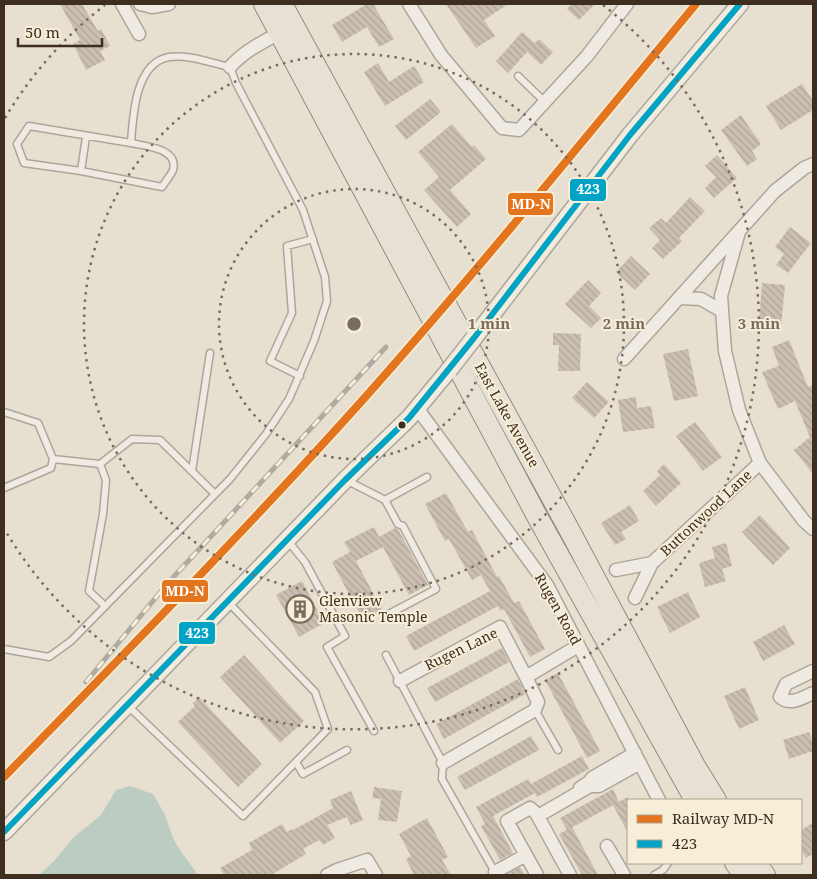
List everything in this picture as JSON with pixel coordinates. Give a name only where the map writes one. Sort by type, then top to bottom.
[{"type":"main road","name":"East Lake Avenue","points":[[264,4],[286,29],[576,542],[695,766],[715,799]]},
{"type":"main road","name":"East Lake Avenue","points":[[282,4],[286,29],[538,518],[694,799]]},
{"type":"main road","points":[[736,864],[744,875]]},
{"type":"main road","points":[[757,864],[765,875]]},
{"type":"street","points":[[122,4],[139,34]]},
{"type":"street","points":[[140,4],[152,6],[169,4]]},
{"type":"street","points":[[409,4],[441,55],[502,128],[519,130],[587,56],[627,4]]},
{"type":"street","points":[[4,832],[345,480],[409,418],[474,338],[630,135],[740,4]]},
{"type":"street","points":[[230,67],[247,51],[286,29]]},
{"type":"street","points":[[624,359],[775,191],[804,168],[813,164]]},
{"type":"street","points":[[739,232],[721,296],[725,351],[739,410],[760,463],[804,521],[813,528]]},
{"type":"street","points":[[679,298],[701,298],[722,311]]},
{"type":"street","name":"Rugen Road","points":[[417,408],[547,585],[659,799]]},
{"type":"street","name":"Buttonwood Lane","points":[[635,598],[652,563],[760,463]]},
{"type":"street","name":"Buttonwood Lane","points":[[616,570],[652,563]]},
{"type":"street","name":"Rugen Lane","points":[[400,681],[500,627],[538,702],[535,710]]},
{"type":"street","points":[[526,677],[578,646]]},
{"type":"street","points":[[813,671],[786,684],[780,697],[785,701],[792,702],[813,693]]},
{"type":"street","points":[[442,763],[535,710]]},
{"type":"street","points":[[537,814],[637,758]]},
{"type":"street","points":[[537,875],[507,821],[530,808],[537,814],[570,875]]},
{"type":"street","points":[[607,846],[624,875]]},
{"type":"street","points":[[496,874],[526,855]]},
{"type":"street","points":[[327,875],[367,860],[376,875]]},
{"type":"lane","points":[[4,649],[49,657],[71,640],[230,479],[266,434],[289,399],[314,341],[327,300],[325,277],[303,210],[236,83],[230,67],[184,58],[168,57],[157,62],[144,74],[141,83],[132,126],[131,143]]},
{"type":"lane","points":[[518,76],[545,102]]},
{"type":"lane","points":[[29,126],[86,137],[160,149],[168,154],[173,170],[162,187],[24,162],[17,144],[29,126]]},
{"type":"lane","points":[[81,171],[86,137]]},
{"type":"lane","points":[[300,376],[270,361],[292,313],[287,246],[313,239]]},
{"type":"lane","points":[[192,471],[210,353]]},
{"type":"lane","points":[[4,412],[38,423],[53,459],[51,468],[4,488]]},
{"type":"lane","points":[[53,459],[100,464],[132,439],[160,440],[215,494]]},
{"type":"lane","points":[[100,464],[106,480],[103,514],[89,591],[105,606]]},
{"type":"lane","points":[[385,500],[427,477]]},
{"type":"lane","points":[[345,480],[385,500],[398,524],[403,526],[436,589],[387,615]]},
{"type":"lane","points":[[287,540],[305,562],[345,636],[327,647],[374,731]]},
{"type":"lane","points":[[127,705],[243,816],[296,762],[328,729],[315,692],[228,601]]},
{"type":"lane","points":[[386,655],[442,763],[442,779],[496,874]]},
{"type":"lane","points":[[535,710],[558,750]]},
{"type":"lane","points":[[296,762],[303,774],[347,750]]},
{"type":"lane","points":[[654,875],[663,870],[667,864]]},
{"type":"shaded area","points":[[130,786],[153,794],[164,813],[174,840],[198,875],[39,875],[54,861],[74,837],[101,815],[116,790]]},
{"type":"building","points":[[60,4],[82,4],[98,31],[101,29],[110,46],[100,51],[105,60],[86,70],[73,44],[80,40]]},
{"type":"building","points":[[367,4],[373,4],[394,39],[379,47],[367,27],[342,42],[332,25]]},
{"type":"building","points":[[446,4],[508,4],[484,20],[495,36],[476,48]]},
{"type":"building","points":[[572,4],[595,4],[579,20],[567,9]]},
{"type":"building","points":[[522,32],[535,43],[539,39],[553,52],[541,65],[527,52],[508,73],[496,61]]},
{"type":"building","points":[[378,63],[389,82],[414,66],[424,82],[385,106],[364,72]]},
{"type":"building","points":[[802,84],[813,101],[813,110],[781,130],[766,106]]},
{"type":"building","points":[[430,99],[441,112],[406,140],[395,126]]},
{"type":"building","points":[[741,115],[761,144],[752,151],[757,159],[747,166],[721,130]]},
{"type":"building","points":[[452,124],[472,147],[474,145],[486,159],[450,190],[471,214],[457,227],[424,190],[439,177],[418,152]]},
{"type":"building","points":[[717,155],[737,178],[714,198],[705,188],[716,177],[705,166]]},
{"type":"building","points":[[690,197],[705,211],[679,238],[682,241],[663,259],[652,248],[660,240],[649,228],[661,218],[666,223]]},
{"type":"building","points":[[790,227],[811,243],[788,273],[776,265],[784,254],[775,247]]},
{"type":"building","points":[[631,256],[650,274],[635,290],[616,272]]},
{"type":"building","points":[[588,280],[601,293],[589,306],[601,318],[591,328],[565,304]]},
{"type":"building","points":[[762,283],[785,285],[781,326],[759,323]]},
{"type":"building","points":[[553,333],[581,334],[580,371],[558,371],[559,345],[553,345]]},
{"type":"building","points":[[789,340],[808,387],[813,385],[813,474],[794,450],[810,437],[795,401],[778,409],[762,372],[779,366],[772,347]]},
{"type":"building","points":[[688,349],[698,396],[674,401],[663,354]]},
{"type":"building","points":[[587,382],[609,402],[594,418],[572,398]]},
{"type":"building","points":[[636,397],[637,408],[651,406],[655,428],[623,432],[618,400]]},
{"type":"building","points":[[695,422],[722,457],[703,471],[676,436]]},
{"type":"building","points":[[664,464],[681,483],[656,506],[643,491],[660,475],[657,471]]},
{"type":"building","points":[[446,493],[468,532],[472,530],[497,577],[499,576],[514,603],[519,601],[545,649],[530,657],[504,609],[500,611],[498,606],[414,651],[406,636],[490,591],[481,575],[472,580],[449,539],[445,541],[425,504]]},
{"type":"building","points":[[630,505],[639,521],[621,532],[626,539],[615,545],[601,523]]},
{"type":"building","points":[[760,515],[790,548],[773,565],[742,532]]},
{"type":"building","points":[[374,527],[379,537],[395,528],[398,529],[428,585],[409,595],[383,547],[356,561],[382,610],[363,620],[332,562],[350,552],[344,542]]},
{"type":"building","points":[[726,543],[732,566],[722,569],[726,581],[705,587],[699,563],[715,558],[712,547]]},
{"type":"building","name":"Glenview Masonic Temple","points":[[302,581],[324,623],[299,637],[276,595]]},
{"type":"building","points":[[688,592],[700,617],[670,633],[657,607]]},
{"type":"building","points":[[784,625],[795,644],[763,661],[753,642]]},
{"type":"building","points":[[502,648],[509,662],[435,702],[427,688]]},
{"type":"building","points":[[244,655],[304,721],[280,743],[220,677]]},
{"type":"building","points":[[558,673],[600,751],[587,758],[545,680]]},
{"type":"building","points":[[518,679],[525,694],[444,739],[436,724]]},
{"type":"building","points":[[745,687],[759,720],[739,729],[724,696]]},
{"type":"building","points":[[199,697],[262,764],[238,787],[178,722],[195,706],[193,703]]},
{"type":"building","points":[[809,732],[813,751],[789,759],[783,740]]},
{"type":"building","points":[[531,736],[539,750],[465,790],[457,777]]},
{"type":"building","points":[[582,756],[589,769],[537,797],[535,793],[493,816],[513,853],[500,860],[481,826],[485,824],[476,807],[528,779],[531,784]]},
{"type":"building","points":[[374,787],[402,791],[397,822],[378,820],[381,799],[372,798]]},
{"type":"building","points":[[613,789],[619,802],[567,830],[560,818]]},
{"type":"building","points":[[351,791],[363,820],[351,825],[347,817],[327,825],[335,838],[323,845],[319,840],[303,849],[306,854],[271,875],[224,875],[220,868],[252,850],[249,843],[282,824],[287,832],[293,830],[333,808],[330,800]]},
{"type":"building","points":[[628,797],[627,831],[613,805]]},
{"type":"building","points":[[427,818],[448,857],[442,860],[451,875],[414,875],[406,859],[411,856],[399,834]]},
{"type":"building","points":[[813,823],[813,854],[806,858],[802,852],[802,829]]},
{"type":"building","points":[[572,827],[598,875],[582,875],[559,834]]},
{"type":"building","points":[[520,867],[525,875],[507,874]]},
{"type":"railway","points":[[86,682],[167,584],[386,347]]},
{"type":"rail line","name":"MD-N","points":[[4,777],[228,545],[360,403],[488,255],[696,4]]},
{"type":"transit line","name":"423","points":[[4,832],[345,480],[409,418],[474,338],[630,135],[740,4]]},
{"type":"place","name":"Glenview Masonic Temple","points":[[300,609]]}]
